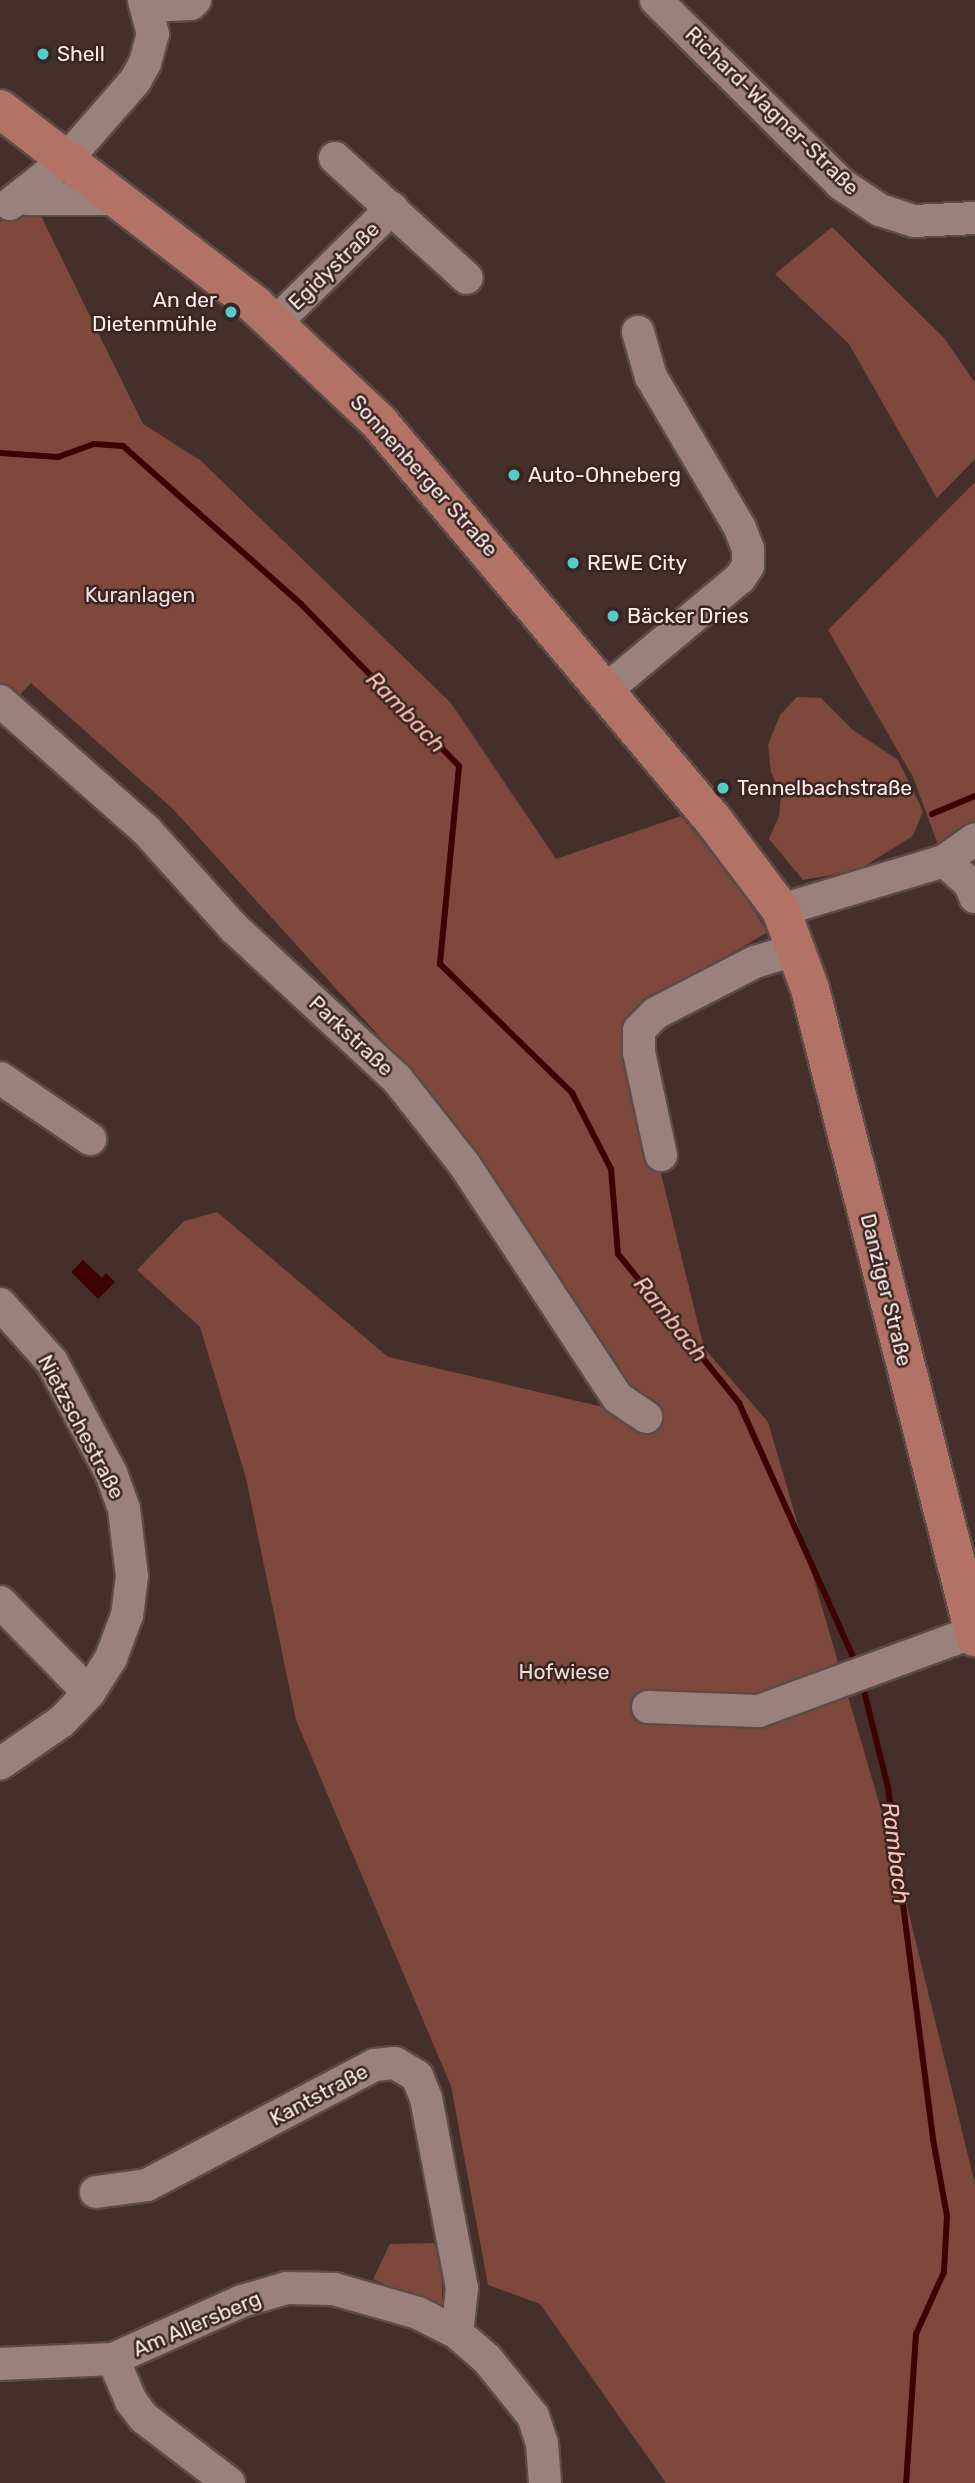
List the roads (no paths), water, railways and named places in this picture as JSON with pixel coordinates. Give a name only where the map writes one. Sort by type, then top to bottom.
[{"type":"main road","name":"Sonnenberger Straße","points":[[0,109],[275,323],[418,464],[738,849],[781,910]]},
{"type":"main road","name":"Danziger Straße","points":[[781,910],[798,949],[974,1634]]},
{"type":"street","points":[[13,203],[66,160],[145,63],[153,34],[146,3],[191,4],[195,0]]},
{"type":"street","name":"Richard-Wagner-Straße","points":[[656,0],[841,184],[880,210],[914,221],[975,218]]},
{"type":"street","name":"Egidystraße","points":[[335,158],[467,278]]},
{"type":"street","points":[[13,203],[117,200]]},
{"type":"street","name":"Egidystraße","points":[[275,323],[392,208]]},
{"type":"street","points":[[606,690],[740,579],[748,566],[748,549],[740,528],[651,377],[638,332]]},
{"type":"street","name":"Parkstraße","points":[[0,701],[145,830],[234,928],[397,1079],[464,1164],[618,1398],[646,1417]]},
{"type":"street","points":[[781,910],[944,860],[975,839]]},
{"type":"street","points":[[944,860],[973,889]]},
{"type":"street","points":[[661,1156],[639,1052],[639,1030],[656,1013],[754,962],[798,949]]},
{"type":"street","points":[[0,1078],[90,1139]]},
{"type":"street","name":"Nietzschestraße","points":[[0,1304],[52,1362],[111,1473],[124,1508],[132,1576],[127,1615],[111,1658],[89,1693],[62,1721],[0,1764]]},
{"type":"street","points":[[0,1602],[89,1693]]},
{"type":"street","name":"Danziger Straße","points":[[648,1707],[759,1711],[974,1634]]},
{"type":"street","name":"Kantstraße","points":[[96,2192],[147,2185],[375,2065],[401,2065],[417,2077],[426,2098],[462,2288],[457,2333]]},
{"type":"street","name":"Am Allersberg","points":[[0,2364],[113,2359],[187,2323],[287,2288],[334,2289],[380,2301],[457,2333],[505,2378],[533,2416],[542,2443],[545,2483]]},
{"type":"street","points":[[113,2359],[131,2401],[144,2418],[229,2483]]},
{"type":"waterway","name":"Rambach","points":[[0,453],[58,457],[94,444],[123,446],[301,604],[459,766],[440,964],[572,1093],[611,1169],[618,1254],[739,1403],[857,1666]]},
{"type":"waterway","points":[[932,814],[975,796]]},
{"type":"waterway","name":"Rambach","points":[[862,1683],[888,1787],[933,2139],[947,2216],[944,2272],[916,2334],[906,2483]]},
{"type":"place","name":"Shell","points":[[43,54]]},
{"type":"place","name":"An der Dietenmühle","points":[[231,312]]},
{"type":"place","name":"Auto-Ohneberg","points":[[514,475]]},
{"type":"place","name":"REWE City","points":[[573,563]]},
{"type":"place","name":"Bäcker Dries","points":[[613,616]]},
{"type":"place","name":"Tennelbachstraße","points":[[723,788]]},
{"type":"park label","name":"Kuranlagen","points":[[140,595]]},
{"type":"park label","name":"Hofwiese","points":[[564,1672]]}]
